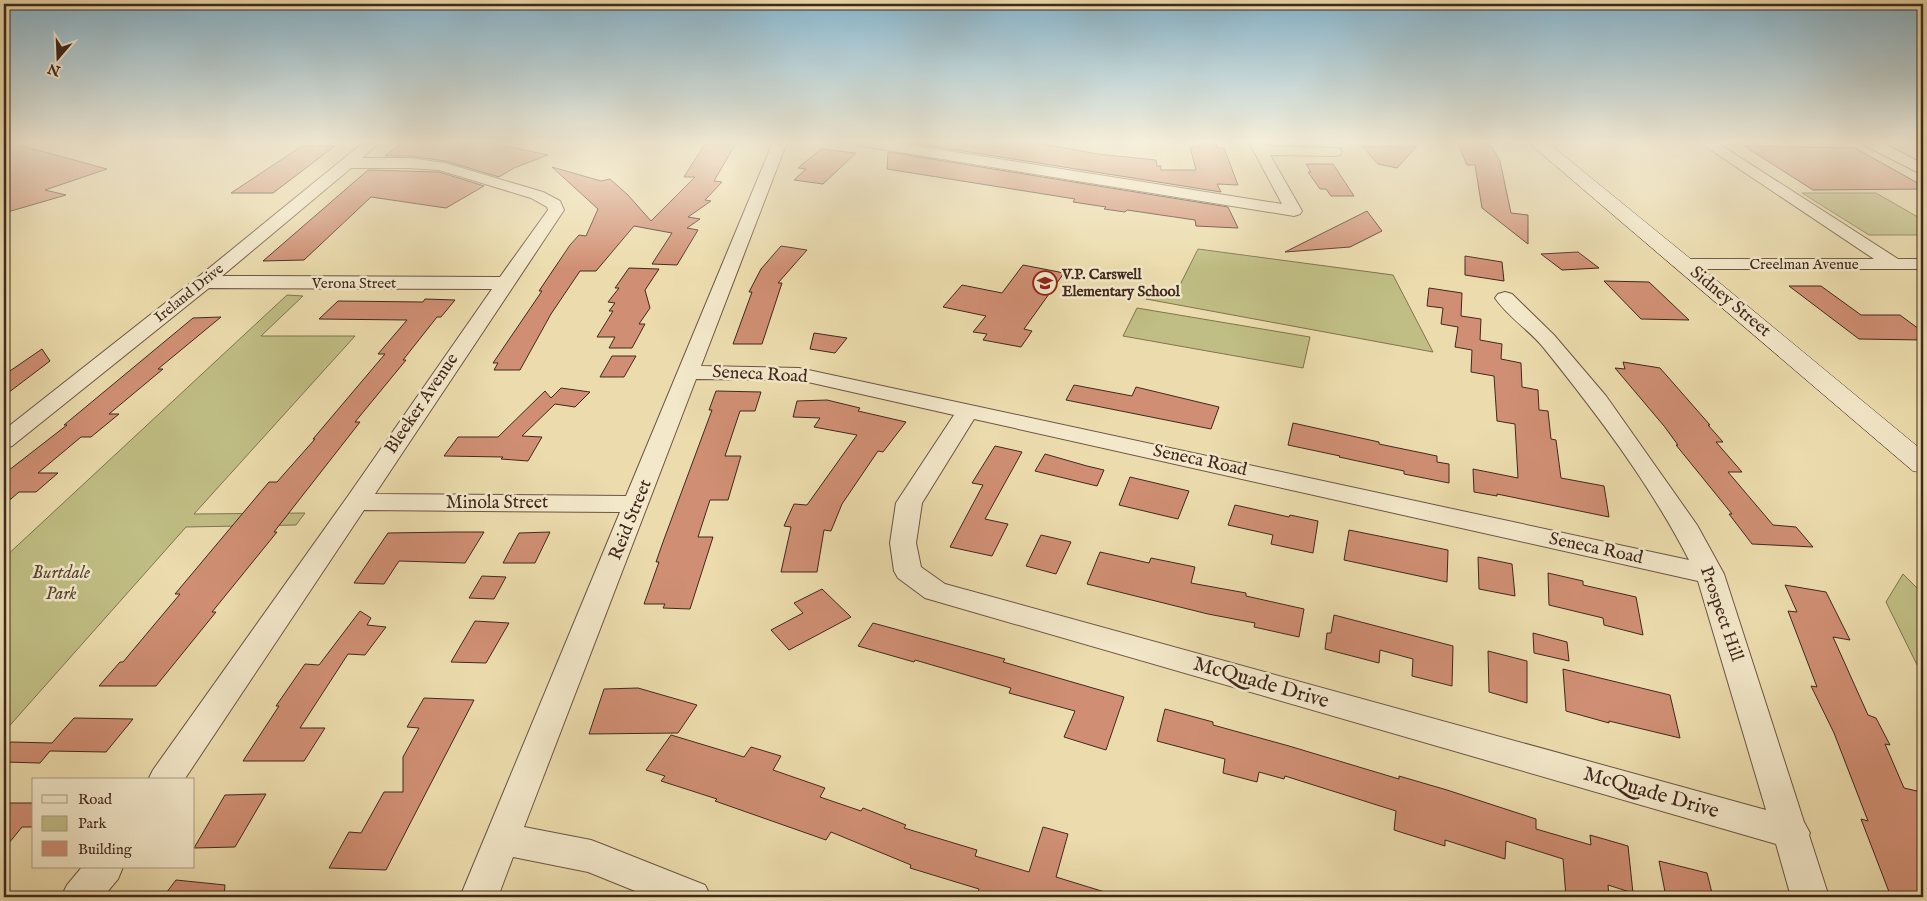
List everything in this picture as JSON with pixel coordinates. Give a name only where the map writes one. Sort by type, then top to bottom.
[{"type":"main road","name":"Sidney Street","points":[[1587,184],[1923,465]]},
{"type":"street","name":"Ireland Drive","points":[[4,441],[323,184]]},
{"type":"street","name":"Bleeker Avenue","points":[[166,778],[505,283],[521,264],[553,216],[556,210],[554,204],[537,195],[500,184]]},
{"type":"street","name":"Reid Street","points":[[479,897],[763,184]]},
{"type":"street","points":[[1125,184],[1294,211],[1279,184]]},
{"type":"street","points":[[1771,184],[1894,264]]},
{"type":"street","name":"Creelman Avenue","points":[[1685,264],[1923,264]]},
{"type":"street","name":"Verona Street","points":[[204,282],[505,283]]},
{"type":"street","name":"Prospect Hill","points":[[1505,298],[1547,339],[1598,402],[1684,525],[1710,574],[1792,833],[1810,897]]},
{"type":"street","name":"Seneca Road","points":[[688,372],[799,374],[1710,574]]},
{"type":"street","name":"McQuade Drive","points":[[969,410],[909,503],[903,543],[908,571],[935,591],[1792,833]]},
{"type":"street","name":"Minola Street","points":[[356,502],[637,504]]},
{"type":"street","points":[[503,839],[592,856],[692,897]]},
{"type":"street","points":[[80,897],[104,868]]},
{"type":"green space","points":[[1802,193],[1876,193],[1923,220],[1923,235],[1869,235]]},
{"type":"green space","points":[[1198,249],[1393,275],[1433,352],[1146,299],[1177,291]]},
{"type":"green space","name":"Burtdale Park","points":[[287,295],[303,296],[261,336],[355,336],[194,514],[305,513],[296,525],[186,527],[4,732],[4,558]]},
{"type":"green space","points":[[1137,308],[1310,337],[1303,368],[1123,336]]},
{"type":"green space","points":[[1903,574],[1923,594],[1923,677],[1886,602]]},
{"type":"building","points":[[4,184],[63,184],[45,190],[66,195],[4,213]]},
{"type":"building","points":[[245,184],[285,184],[273,193],[231,193]]},
{"type":"building","points":[[352,184],[478,184],[484,186],[446,208],[371,197],[304,260],[263,261]]},
{"type":"building","points":[[571,184],[616,184],[651,221],[688,184],[720,184],[705,200],[711,201],[688,217],[700,219],[687,228],[698,230],[677,265],[652,264],[672,233],[634,226],[596,271],[580,271],[551,314],[520,370],[494,370],[498,363],[493,363],[542,291],[539,291],[570,245],[579,235],[586,236],[598,209]]},
{"type":"building","points":[[981,184],[1086,184],[1228,207],[1238,228],[1196,226],[1195,220],[1127,210],[1125,212],[1104,209],[1106,207],[1073,202],[1075,199]]},
{"type":"building","points":[[1171,184],[1217,184],[1221,192]]},
{"type":"building","points":[[1317,184],[1346,184],[1354,196],[1331,196],[1326,189],[1320,189]]},
{"type":"building","points":[[1478,184],[1505,184],[1511,213],[1528,215],[1528,244],[1482,208]]},
{"type":"building","points":[[1804,184],[1920,184],[1923,186],[1923,189],[1813,190]]},
{"type":"building","points":[[1367,211],[1382,231],[1350,247],[1285,252]]},
{"type":"building","points":[[781,246],[807,250],[778,283],[782,283],[762,344],[733,344],[752,292],[749,292],[761,269]]},
{"type":"building","points":[[1578,252],[1599,268],[1562,270],[1541,254]]},
{"type":"building","points":[[1465,256],[1502,262],[1504,281],[1465,275]]},
{"type":"building","name":"V.P. Carswell Elementary School","points":[[1023,265],[1064,273],[1024,329],[1032,331],[1021,347],[983,340],[987,334],[973,332],[986,316],[943,307],[962,285],[1002,293]]},
{"type":"building","points":[[629,268],[659,269],[645,290],[650,308],[639,324],[645,324],[632,348],[609,348],[615,337],[597,337],[613,311],[609,311],[615,303],[608,302],[619,288],[615,288]]},
{"type":"building","points":[[1604,281],[1649,282],[1689,320],[1641,319]]},
{"type":"building","points":[[1789,286],[1821,286],[1861,315],[1900,315],[1923,332],[1923,340],[1859,339]]},
{"type":"building","points":[[1429,288],[1462,293],[1461,316],[1481,319],[1480,340],[1502,344],[1501,359],[1521,363],[1522,387],[1538,390],[1539,410],[1548,411],[1551,439],[1556,440],[1561,478],[1604,486],[1609,517],[1497,494],[1497,496],[1474,492],[1473,469],[1518,478],[1515,424],[1497,421],[1494,376],[1471,372],[1472,350],[1455,347],[1458,327],[1441,324],[1443,308],[1427,306]]},
{"type":"building","points":[[425,299],[455,300],[441,317],[437,317],[403,360],[406,360],[355,422],[360,422],[274,532],[277,532],[212,612],[216,612],[156,686],[99,686],[120,662],[123,662],[180,594],[175,594],[269,482],[277,482],[315,439],[313,439],[385,354],[378,354],[407,320],[319,319],[338,301],[423,302]]},
{"type":"building","points":[[221,317],[158,369],[163,369],[109,414],[119,414],[91,437],[81,437],[38,473],[58,473],[36,492],[19,492],[4,505],[4,474],[67,425],[64,425],[193,318]]},
{"type":"building","points":[[814,333],[847,338],[835,353],[810,349]]},
{"type":"building","points":[[42,349],[50,361],[4,396],[4,375]]},
{"type":"building","points":[[612,356],[636,356],[624,377],[600,377]]},
{"type":"building","points":[[1623,362],[1660,368],[1723,442],[1716,442],[1742,472],[1728,472],[1773,525],[1796,527],[1813,547],[1752,544],[1729,514],[1732,514],[1676,445],[1678,445],[1664,426],[1615,368],[1625,369]]},
{"type":"building","points":[[1074,385],[1132,396],[1136,387],[1219,407],[1211,429],[1066,400]]},
{"type":"building","points":[[561,388],[590,392],[575,407],[555,404],[522,436],[542,437],[528,461],[501,459],[503,457],[444,456],[458,437],[498,437],[545,391],[551,398]]},
{"type":"building","points":[[716,391],[761,392],[755,411],[740,411],[725,456],[741,456],[728,500],[710,500],[698,537],[713,537],[690,609],[663,608],[665,604],[644,604],[659,562],[656,562],[663,542],[712,410],[709,410]]},
{"type":"building","points":[[827,400],[860,408],[858,411],[906,422],[883,452],[878,451],[842,504],[831,531],[824,530],[817,572],[781,572],[791,527],[784,526],[794,504],[807,505],[857,435],[814,427],[820,418],[793,417],[797,401]]},
{"type":"building","points":[[1293,423],[1437,456],[1437,462],[1449,464],[1449,483],[1404,474],[1404,471],[1288,445]]},
{"type":"building","points":[[995,446],[1022,452],[985,519],[1008,524],[992,556],[950,547],[983,485],[972,483]]},
{"type":"building","points":[[1045,454],[1104,470],[1097,486],[1035,471]]},
{"type":"building","points":[[1130,477],[1189,491],[1178,519],[1119,505]]},
{"type":"building","points":[[1235,505],[1289,517],[1290,515],[1318,521],[1313,553],[1271,544],[1273,535],[1228,525]]},
{"type":"building","points":[[1349,530],[1448,550],[1447,582],[1344,560]]},
{"type":"building","points":[[484,532],[465,563],[399,561],[384,584],[354,583],[388,533]]},
{"type":"building","points":[[550,532],[535,563],[503,563],[519,533]]},
{"type":"building","points":[[1041,535],[1071,542],[1056,574],[1026,566]]},
{"type":"building","points":[[1100,552],[1149,563],[1151,558],[1195,567],[1191,583],[1246,593],[1246,596],[1304,609],[1299,637],[1254,627],[1255,623],[1208,614],[1087,584]]},
{"type":"building","points":[[1478,557],[1512,564],[1515,596],[1479,589]]},
{"type":"building","points":[[1548,573],[1583,581],[1583,585],[1636,597],[1643,635],[1604,625],[1603,618],[1549,605]]},
{"type":"building","points":[[482,576],[506,577],[494,599],[469,598]]},
{"type":"building","points":[[1785,585],[1826,592],[1850,640],[1833,637],[1868,715],[1876,718],[1890,745],[1885,744],[1904,788],[1917,791],[1923,805],[1923,897],[1891,897],[1861,819],[1868,821],[1834,733],[1811,686],[1817,687],[1788,611],[1797,612]]},
{"type":"building","points":[[822,589],[851,617],[789,650],[771,630],[803,613],[794,603]]},
{"type":"building","points":[[360,611],[371,618],[367,625],[386,627],[365,655],[348,654],[300,728],[325,728],[304,761],[243,761],[279,706],[276,706],[305,664],[319,665]]},
{"type":"building","points":[[1334,615],[1453,646],[1452,686],[1412,676],[1413,659],[1380,650],[1379,663],[1325,649],[1327,633],[1331,633]]},
{"type":"building","points":[[475,621],[509,623],[486,663],[451,662]]},
{"type":"building","points":[[873,623],[1005,659],[1003,662],[1124,697],[1106,750],[1064,737],[1075,711],[1009,693],[1011,688],[915,660],[914,662],[858,646]]},
{"type":"building","points":[[1533,633],[1567,642],[1569,661],[1534,653]]},
{"type":"building","points":[[1488,651],[1527,661],[1527,703],[1489,692]]},
{"type":"building","points":[[1563,669],[1670,695],[1680,738],[1609,721],[1609,723],[1566,711]]},
{"type":"building","points":[[638,688],[697,705],[678,733],[589,734],[604,689]]},
{"type":"building","points":[[424,698],[474,700],[386,870],[329,868],[349,832],[361,833],[384,792],[403,792],[403,757],[419,728],[407,727]]},
{"type":"building","points":[[1165,709],[1213,722],[1213,725],[1399,779],[1399,776],[1447,790],[1536,819],[1536,829],[1591,845],[1590,835],[1628,846],[1633,893],[1608,885],[1609,897],[1566,897],[1563,859],[1506,841],[1505,859],[1445,840],[1445,846],[1394,830],[1396,811],[1285,776],[1284,779],[1259,772],[1257,782],[1223,773],[1225,759],[1157,741]]},
{"type":"building","points":[[74,718],[133,719],[106,752],[50,751],[40,763],[4,762],[4,750],[11,742],[52,743]]},
{"type":"building","points":[[671,735],[744,757],[751,747],[781,756],[773,770],[825,788],[820,797],[861,811],[863,808],[906,825],[904,828],[977,850],[975,856],[1029,872],[1043,827],[1068,834],[1056,877],[1108,893],[1108,897],[976,897],[979,889],[910,868],[911,865],[831,832],[826,840],[715,801],[717,799],[661,781],[665,776],[646,770]]},
{"type":"building","points":[[266,794],[235,847],[195,848],[195,846],[225,795]]},
{"type":"building","points":[[9,803],[32,803],[32,827],[22,827],[4,849],[4,809]]},
{"type":"building","points":[[1659,861],[1707,873],[1713,897],[1666,897]]},
{"type":"building","points":[[176,880],[225,885],[224,897],[163,897]]},
{"type":"place","name":"V.P. Carswell Elementary School","points":[[1045,283]]}]
